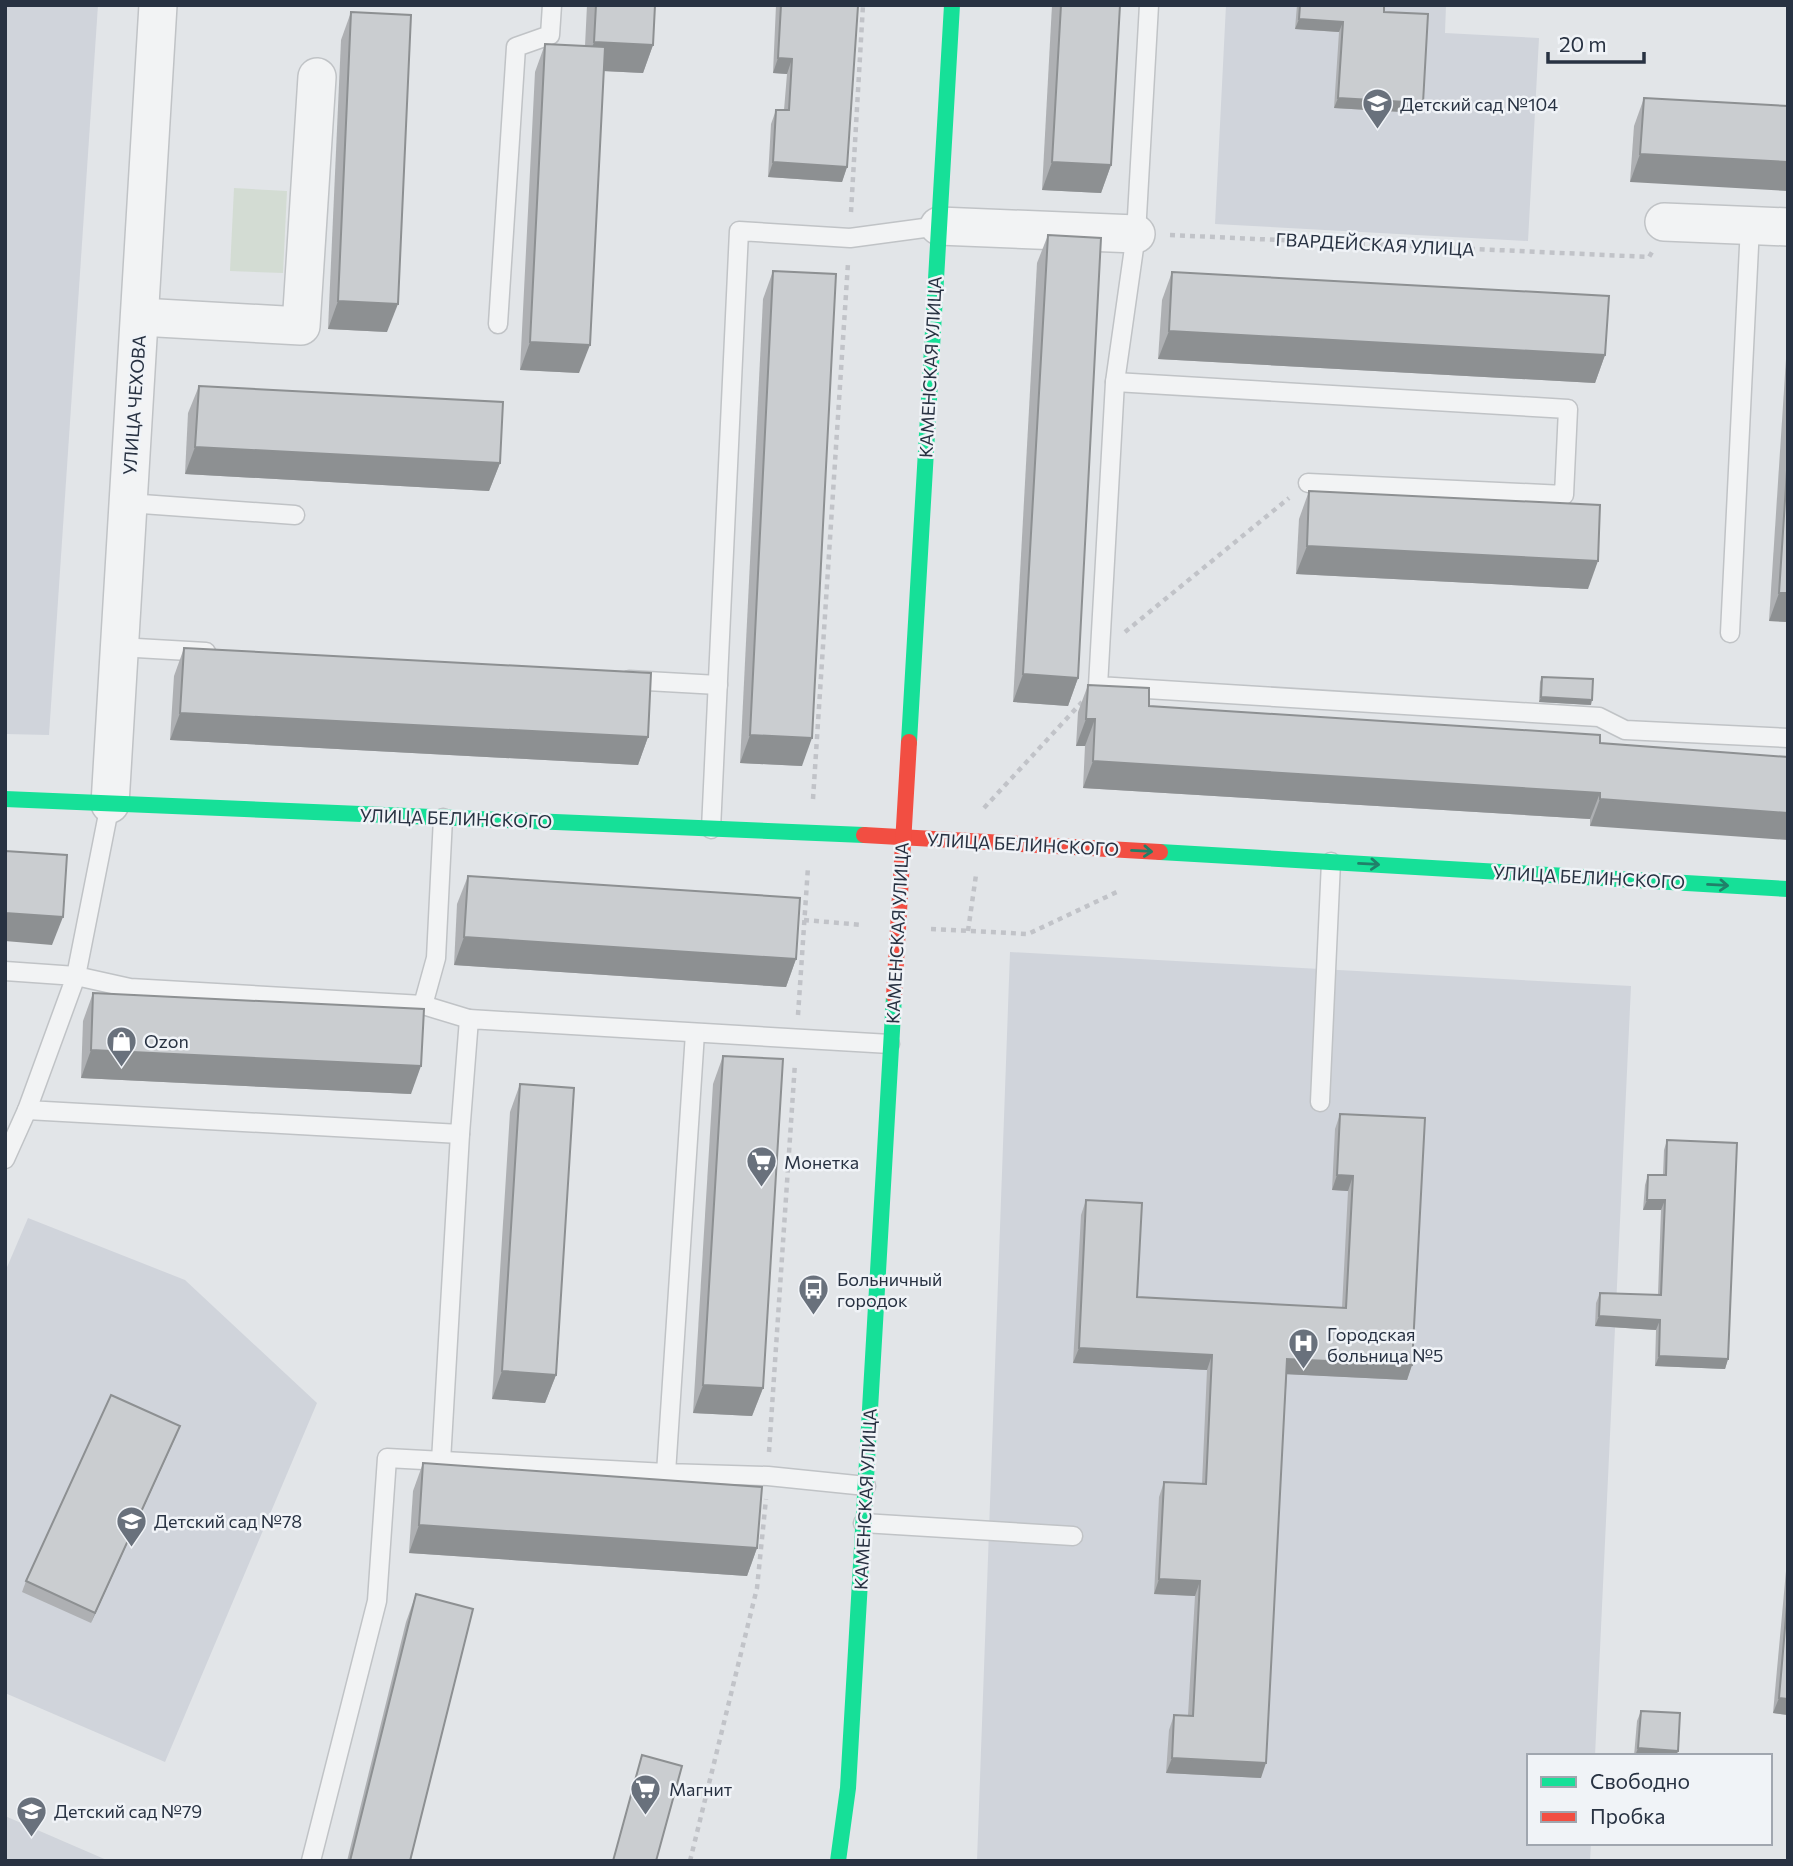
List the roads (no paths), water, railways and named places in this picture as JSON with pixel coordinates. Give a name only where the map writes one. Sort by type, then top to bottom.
[{"type":"street","name":"УЛИЦА ЧЕХОВА","points":[[110,804],[158,5]]},
{"type":"street","name":"КАМЕНСКАЯ УЛИЦА","points":[[838,1861],[848,1788],[952,5]]},
{"type":"street","points":[[140,317],[301,326],[317,77]]},
{"type":"street","points":[[1664,222],[1788,227]]},
{"type":"street","points":[[939,226],[1136,234]]},
{"type":"street","name":"УЛИЦА БЕЛИНСКОГО","points":[[5,799],[902,837],[1788,889]]},
{"type":"lane","points":[[498,324],[516,47],[550,36],[552,5]]},
{"type":"lane","points":[[1149,5],[1136,234],[1115,382],[1098,687],[1599,717],[1625,730],[1788,738]]},
{"type":"lane","points":[[711,829],[739,231],[850,238],[939,226]]},
{"type":"lane","points":[[1730,633],[1749,226]]},
{"type":"lane","points":[[1115,382],[1568,409],[1564,495],[1308,483]]},
{"type":"lane","points":[[128,503],[295,515]]},
{"type":"lane","points":[[119,647],[230,654]]},
{"type":"lane","points":[[606,678],[718,685]]},
{"type":"lane","points":[[5,1159],[27,1110],[76,976],[110,804]]},
{"type":"lane","points":[[423,1005],[436,958],[443,818]]},
{"type":"lane","points":[[1320,1102],[1331,862]]},
{"type":"lane","points":[[5,971],[76,976],[130,988],[423,1005],[469,1019],[890,1044]]},
{"type":"lane","points":[[441,1461],[469,1019]]},
{"type":"lane","points":[[666,1473],[695,1033]]},
{"type":"lane","points":[[27,1110],[460,1134]]},
{"type":"lane","points":[[311,1861],[377,1601],[387,1458],[768,1476],[866,1486]]},
{"type":"lane","points":[[863,1523],[1073,1536]]},
{"type":"place","name":"Детский сад №104","points":[[1377,131]]},
{"type":"place","name":"Ozon","points":[[121,1068]]},
{"type":"place","name":"Монетка","points":[[761,1189]]},
{"type":"place","name":"Больничный городок","points":[[814,1316]]},
{"type":"place","name":"Городская больница №5","points":[[1304,1371]]},
{"type":"place","name":"Детский сад №78","points":[[131,1548]]},
{"type":"place","name":"Магнит","points":[[646,1816]]},
{"type":"place","name":"Детский сад №79","points":[[31,1838]]}]
